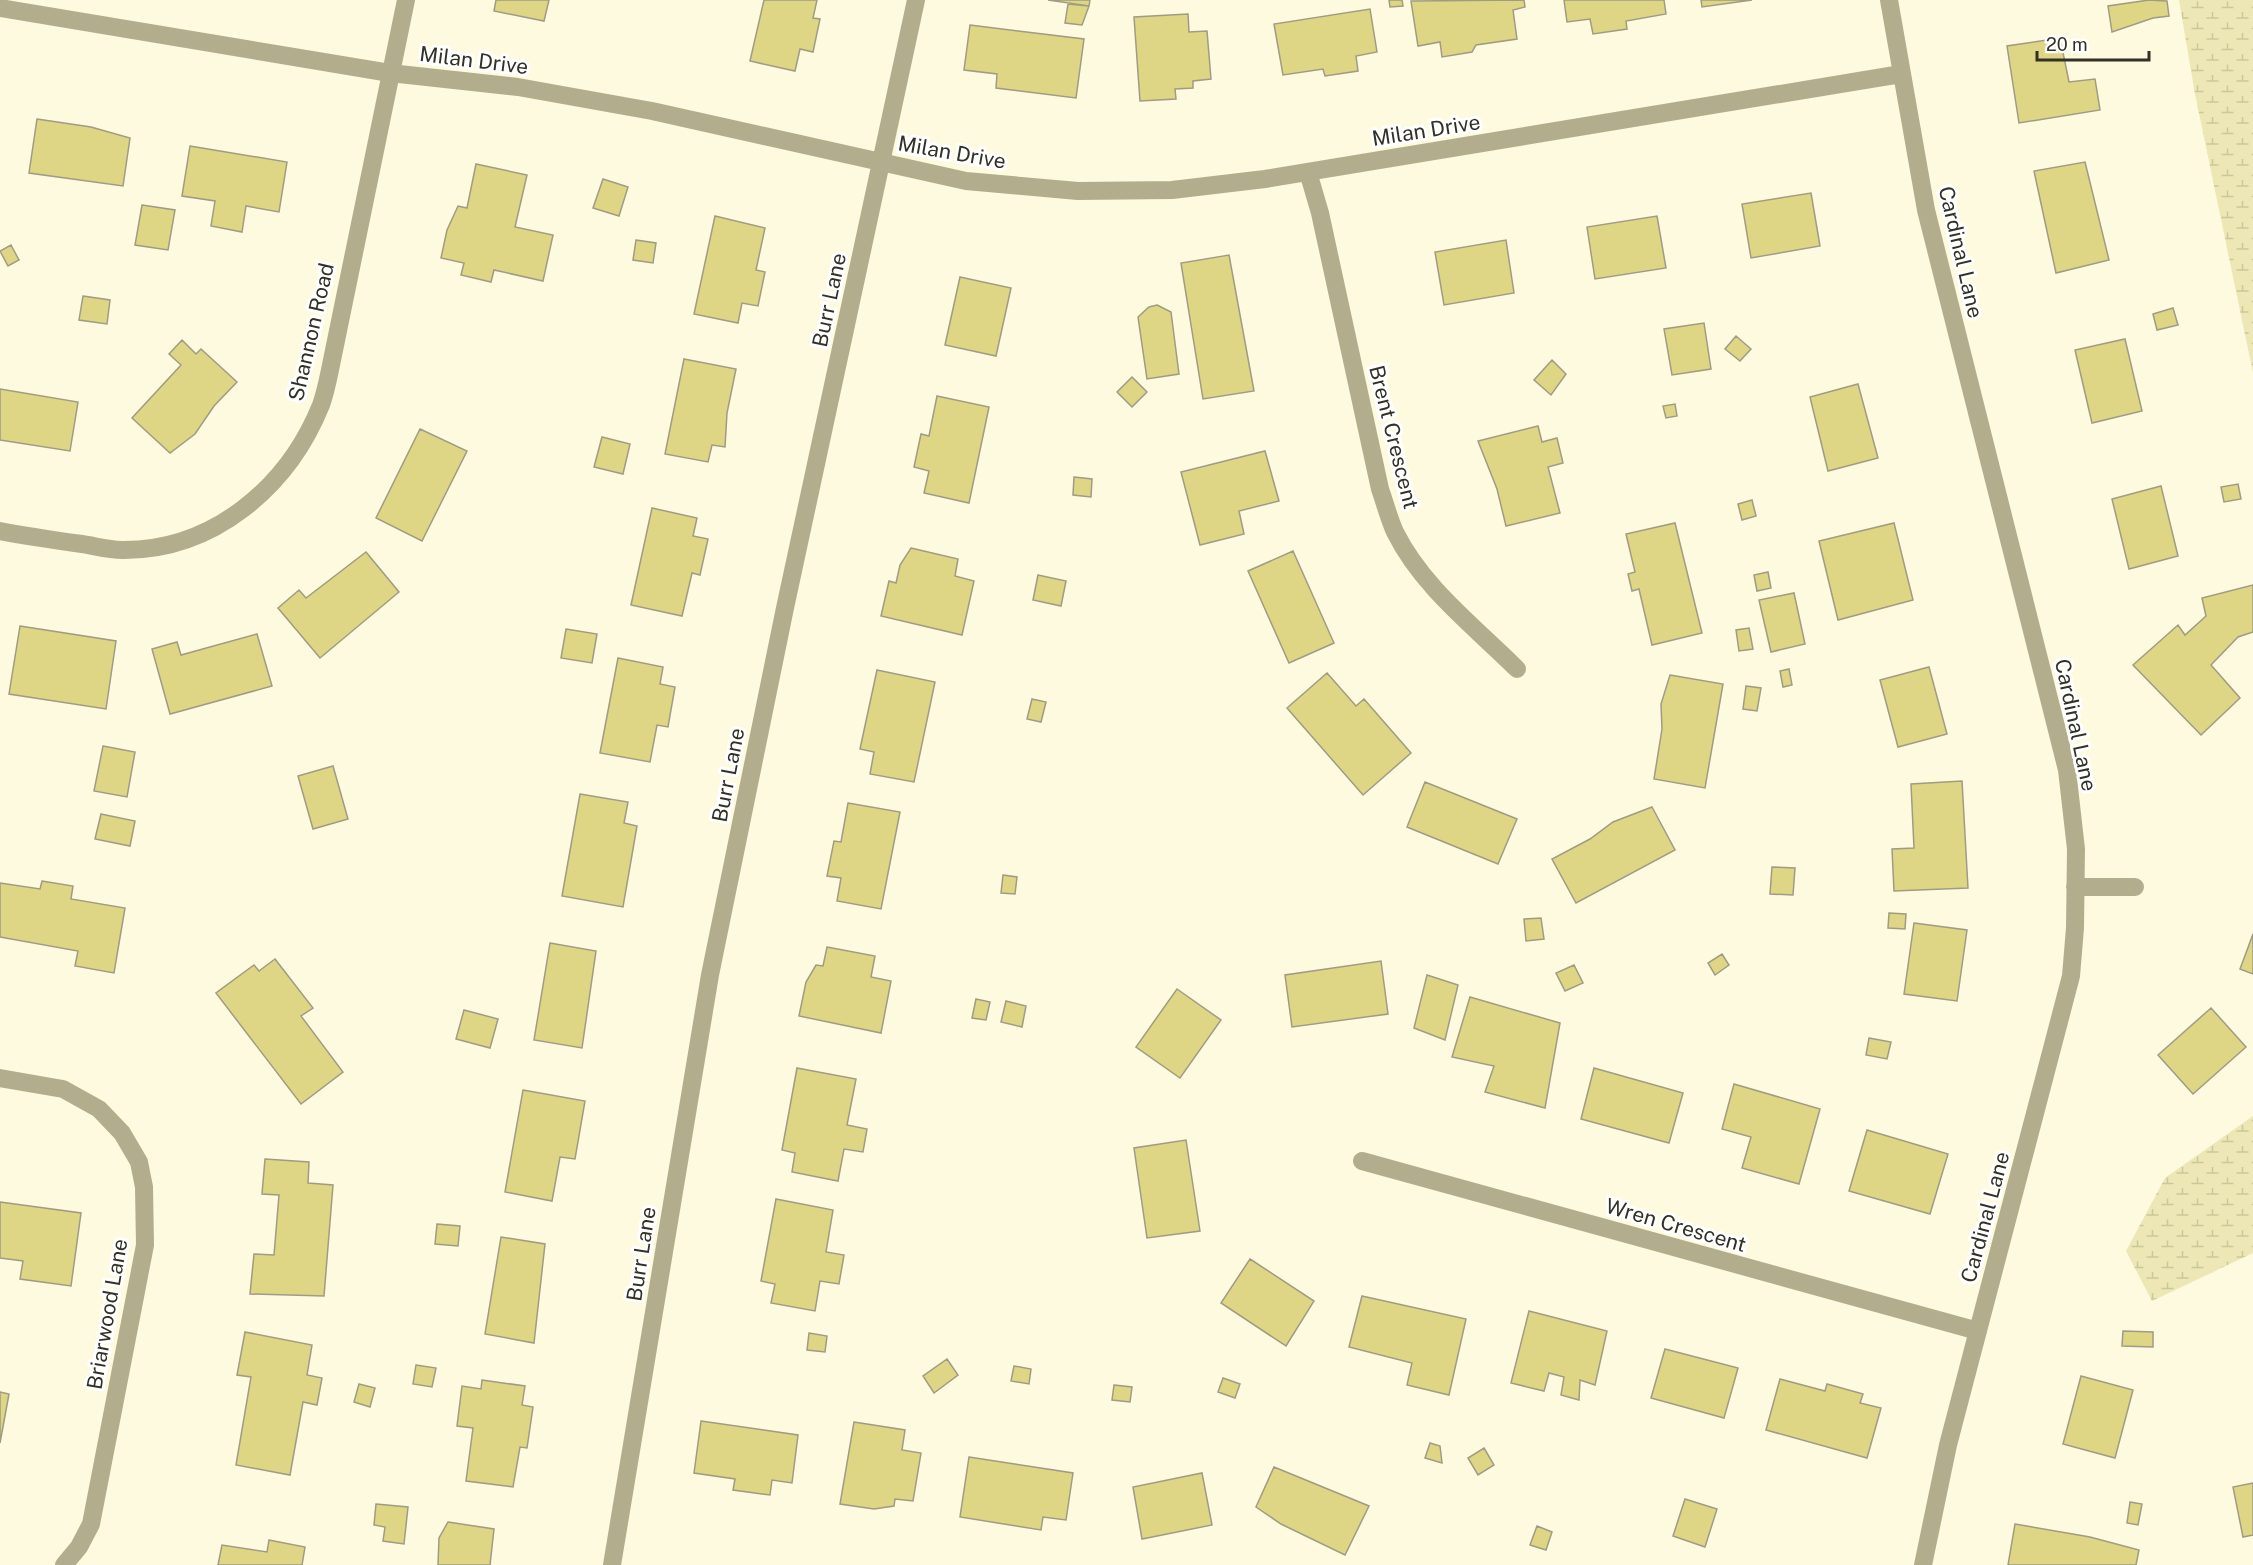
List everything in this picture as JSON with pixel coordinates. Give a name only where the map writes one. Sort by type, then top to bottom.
[{"type":"street","name":"Shannon Road","points":[[0,531],[121,550],[162,547],[210,530],[236,515],[267,488],[296,452],[321,404],[332,360],[406,0]]},
{"type":"street","name":"Burr Lane","points":[[612,1565],[710,975],[785,608],[916,0]]},
{"type":"street","name":"Cardinal Lane","points":[[1889,0],[1926,210],[2067,770],[2076,849],[2071,976],[1948,1445],[1923,1565]]},
{"type":"street","name":"Milan Drive","points":[[0,8],[390,73],[518,87],[630,107],[966,181],[1078,191],[1172,190],[1308,172],[1901,74]]},
{"type":"street","name":"Brent Crescent","points":[[1308,172],[1320,213],[1380,489],[1395,531],[1418,570],[1448,604],[1517,669]]},
{"type":"street","points":[[2075,887],[2135,887]]},
{"type":"street","name":"Briarwood Lane","points":[[0,1078],[63,1089],[99,1108],[122,1133],[139,1162],[144,1187],[145,1245],[91,1524],[79,1547],[64,1565]]},
{"type":"street","name":"Wren Crescent","points":[[1362,1161],[1978,1331]]},
{"type":"green space","points":[[2179,0],[2253,0],[2253,373],[2195,94]]},
{"type":"green space","points":[[2253,1116],[2253,1253],[2152,1301],[2126,1251],[2165,1178]]},
{"type":"building","points":[[496,0],[549,0],[544,21],[494,11]]},
{"type":"building","points":[[764,0],[817,0],[813,18],[820,19],[813,52],[800,49],[795,71],[750,61]]},
{"type":"building","points":[[1048,0],[1090,0],[1089,6]]},
{"type":"building","points":[[1389,0],[1402,0],[1403,6],[1390,7]]},
{"type":"building","points":[[1524,0],[1525,7],[1513,10],[1517,39],[1476,45],[1472,52],[1442,57],[1440,42],[1418,46],[1411,1]]},
{"type":"building","points":[[1564,0],[1664,0],[1666,14],[1626,21],[1627,29],[1593,34],[1590,19],[1567,22]]},
{"type":"building","points":[[1701,0],[1752,0],[1702,7]]},
{"type":"building","points":[[2149,0],[2167,1],[2169,16],[2153,18],[2112,32],[2108,6]]},
{"type":"building","points":[[1068,4],[1089,6],[1082,25],[1065,23]]},
{"type":"building","points":[[1370,9],[1377,52],[1356,56],[1358,71],[1325,76],[1323,69],[1283,75],[1274,24]]},
{"type":"building","points":[[1188,14],[1189,32],[1207,31],[1211,79],[1193,81],[1193,88],[1175,89],[1176,99],[1140,101],[1134,17]]},
{"type":"building","points":[[970,25],[1084,39],[1076,98],[996,88],[997,74],[964,70]]},
{"type":"building","points":[[2060,38],[2069,82],[2095,79],[2100,110],[2019,123],[2007,46]]},
{"type":"building","points":[[37,119],[91,127],[130,138],[123,186],[29,173]]},
{"type":"building","points":[[190,146],[287,162],[279,212],[246,206],[242,232],[211,226],[215,201],[182,196]]},
{"type":"building","points":[[2085,162],[2109,260],[2056,273],[2034,171]]},
{"type":"building","points":[[476,164],[527,175],[515,227],[553,235],[543,281],[494,270],[491,282],[461,275],[464,263],[441,258],[447,230],[458,206],[467,208]]},
{"type":"building","points":[[603,179],[628,187],[619,216],[593,208]]},
{"type":"building","points":[[1811,193],[1820,246],[1751,258],[1742,204]]},
{"type":"building","points":[[142,205],[175,210],[168,250],[135,245]]},
{"type":"building","points":[[715,216],[765,228],[756,270],[765,272],[758,306],[742,303],[738,323],[694,314]]},
{"type":"building","points":[[1657,216],[1666,268],[1595,279],[1587,227]]},
{"type":"building","points":[[636,240],[656,243],[653,263],[633,260]]},
{"type":"building","points":[[1506,240],[1514,293],[1444,305],[1435,252]]},
{"type":"building","points":[[11,245],[19,260],[8,266],[0,251]]},
{"type":"building","points":[[1229,255],[1254,391],[1203,399],[1181,263]]},
{"type":"building","points":[[960,277],[1011,288],[996,356],[945,345]]},
{"type":"building","points":[[83,296],[110,300],[107,324],[79,320]]},
{"type":"building","points":[[1157,305],[1171,312],[1179,374],[1147,379],[1138,317],[1149,307]]},
{"type":"building","points":[[2173,308],[2178,325],[2157,330],[2153,314]]},
{"type":"building","points":[[1704,323],[1711,369],[1672,375],[1664,329]]},
{"type":"building","points":[[1736,336],[1751,349],[1740,361],[1725,349]]},
{"type":"building","points":[[2125,339],[2142,411],[2092,423],[2075,350]]},
{"type":"building","points":[[182,340],[196,354],[201,349],[237,382],[214,406],[195,434],[170,453],[132,418],[181,365],[169,354]]},
{"type":"building","points":[[684,359],[736,369],[727,413],[725,447],[712,445],[708,462],[665,454]]},
{"type":"building","points":[[1552,360],[1566,374],[1551,395],[1534,380]]},
{"type":"building","points":[[1132,377],[1147,392],[1132,407],[1117,392]]},
{"type":"building","points":[[1858,384],[1878,458],[1828,471],[1810,397]]},
{"type":"building","points":[[0,389],[78,402],[70,451],[0,440]]},
{"type":"building","points":[[937,396],[989,407],[969,503],[924,493],[929,471],[914,467],[921,434],[929,436]]},
{"type":"building","points":[[1675,404],[1677,416],[1666,418],[1663,406]]},
{"type":"building","points":[[1538,426],[1542,442],[1557,438],[1563,463],[1548,467],[1560,513],[1506,526],[1497,489],[1478,441]]},
{"type":"building","points":[[420,429],[467,451],[422,541],[376,518]]},
{"type":"building","points":[[602,437],[630,444],[623,474],[594,467]]},
{"type":"building","points":[[1265,451],[1279,501],[1239,511],[1244,534],[1200,545],[1181,472]]},
{"type":"building","points":[[1074,477],[1092,479],[1091,497],[1073,495]]},
{"type":"building","points":[[2238,484],[2241,499],[2224,502],[2221,487]]},
{"type":"building","points":[[2161,486],[2178,556],[2129,569],[2112,499]]},
{"type":"building","points":[[1752,500],[1756,516],[1742,520],[1738,504]]},
{"type":"building","points":[[652,508],[697,518],[693,536],[708,539],[700,575],[692,573],[682,616],[631,605]]},
{"type":"building","points":[[1675,523],[1702,633],[1652,645],[1639,589],[1632,591],[1628,574],[1635,572],[1626,534]]},
{"type":"building","points":[[1894,523],[1913,600],[1838,620],[1819,541]]},
{"type":"building","points":[[911,548],[958,559],[955,576],[974,581],[962,635],[881,616],[889,581],[896,583],[900,565]]},
{"type":"building","points":[[1293,551],[1334,643],[1289,663],[1248,571]]},
{"type":"building","points":[[366,552],[399,592],[320,658],[278,608],[299,590],[306,598]]},
{"type":"building","points":[[1768,572],[1771,588],[1757,591],[1754,575]]},
{"type":"building","points":[[1038,575],[1066,581],[1061,606],[1033,600]]},
{"type":"building","points":[[2253,585],[2253,632],[2238,637],[2211,665],[2240,698],[2201,735],[2133,665],[2178,625],[2185,635],[2206,616],[2202,598]]},
{"type":"building","points":[[1794,593],[1805,644],[1771,652],[1759,600]]},
{"type":"building","points":[[20,626],[116,641],[106,709],[9,694]]},
{"type":"building","points":[[1749,628],[1753,649],[1739,651],[1736,630]]},
{"type":"building","points":[[566,629],[597,634],[592,663],[561,658]]},
{"type":"building","points":[[257,634],[272,686],[170,714],[152,649],[177,642],[181,655]]},
{"type":"building","points":[[618,658],[663,667],[660,684],[675,687],[668,727],[657,725],[650,762],[600,753]]},
{"type":"building","points":[[1929,667],[1947,734],[1898,747],[1880,680]]},
{"type":"building","points":[[1789,669],[1792,685],[1783,687],[1780,671]]},
{"type":"building","points":[[877,670],[935,682],[914,782],[870,774],[874,752],[860,749]]},
{"type":"building","points":[[1327,673],[1356,706],[1364,699],[1411,753],[1363,795],[1287,708]]},
{"type":"building","points":[[1670,675],[1723,684],[1705,788],[1654,779],[1662,729],[1661,704]]},
{"type":"building","points":[[1746,686],[1761,688],[1757,711],[1743,709]]},
{"type":"building","points":[[1032,699],[1046,702],[1041,722],[1027,719]]},
{"type":"building","points":[[103,746],[135,752],[127,797],[94,791]]},
{"type":"building","points":[[333,766],[348,819],[313,829],[298,776]]},
{"type":"building","points":[[1962,781],[1968,888],[1894,891],[1892,849],[1914,848],[1911,784]]},
{"type":"building","points":[[1425,782],[1517,819],[1498,864],[1407,827]]},
{"type":"building","points":[[580,794],[628,802],[624,823],[637,826],[623,907],[562,896]]},
{"type":"building","points":[[848,803],[900,812],[881,909],[837,901],[841,878],[827,876],[834,841],[841,842]]},
{"type":"building","points":[[1652,807],[1675,850],[1576,903],[1552,859],[1590,839],[1613,822]]},
{"type":"building","points":[[101,814],[135,821],[130,846],[95,839]]},
{"type":"building","points":[[1772,867],[1795,868],[1793,895],[1770,894]]},
{"type":"building","points":[[1003,875],[1017,877],[1015,894],[1001,893]]},
{"type":"building","points":[[42,881],[73,886],[71,899],[125,908],[114,973],[75,966],[78,951],[0,937],[0,883],[40,889]]},
{"type":"building","points":[[1889,913],[1906,914],[1905,929],[1888,928]]},
{"type":"building","points":[[1541,918],[1544,939],[1526,941],[1524,919]]},
{"type":"building","points":[[1914,923],[1967,930],[1957,1001],[1904,994]]},
{"type":"building","points":[[2253,934],[2253,974],[2240,969]]},
{"type":"building","points":[[550,943],[596,951],[582,1048],[534,1040]]},
{"type":"building","points":[[827,947],[875,956],[871,977],[891,981],[881,1033],[799,1016],[806,982],[816,965],[823,966]]},
{"type":"building","points":[[1722,954],[1729,965],[1715,975],[1708,963]]},
{"type":"building","points":[[275,959],[313,1008],[301,1016],[343,1072],[301,1104],[216,993],[254,965],[259,971]]},
{"type":"building","points":[[1381,961],[1388,1014],[1292,1027],[1285,975]]},
{"type":"building","points":[[1574,965],[1583,983],[1565,991],[1556,973]]},
{"type":"building","points":[[1427,975],[1458,985],[1445,1040],[1414,1028]]},
{"type":"building","points":[[1177,989],[1221,1020],[1180,1078],[1136,1047]]},
{"type":"building","points":[[1470,997],[1560,1023],[1545,1108],[1485,1092],[1494,1066],[1452,1057]]},
{"type":"building","points":[[976,999],[990,1002],[986,1020],[972,1018]]},
{"type":"building","points":[[1006,1001],[1026,1006],[1022,1027],[1001,1022]]},
{"type":"building","points":[[2211,1008],[2246,1047],[2193,1094],[2158,1055]]},
{"type":"building","points":[[464,1010],[498,1019],[490,1048],[456,1039]]},
{"type":"building","points":[[1869,1038],[1891,1042],[1887,1059],[1866,1055]]},
{"type":"building","points":[[797,1068],[856,1079],[847,1125],[867,1129],[863,1152],[844,1149],[838,1181],[792,1172],[795,1153],[782,1150]]},
{"type":"building","points":[[1594,1068],[1683,1093],[1669,1143],[1581,1119]]},
{"type":"building","points":[[1734,1084],[1820,1109],[1799,1184],[1742,1168],[1751,1137],[1722,1129]]},
{"type":"building","points":[[523,1090],[585,1101],[575,1159],[560,1157],[552,1201],[505,1192]]},
{"type":"building","points":[[1867,1130],[1948,1154],[1930,1214],[1849,1191]]},
{"type":"building","points":[[1186,1140],[1200,1231],[1147,1238],[1134,1148]]},
{"type":"building","points":[[265,1159],[309,1162],[308,1183],[333,1185],[324,1296],[250,1294],[254,1254],[274,1255],[279,1195],[262,1194]]},
{"type":"building","points":[[776,1199],[833,1210],[826,1252],[844,1255],[839,1284],[820,1281],[815,1311],[771,1303],[775,1284],[761,1281]]},
{"type":"building","points":[[0,1202],[81,1213],[71,1286],[20,1279],[23,1261],[0,1258]]},
{"type":"building","points":[[437,1224],[460,1226],[458,1246],[435,1244]]},
{"type":"building","points":[[501,1237],[545,1244],[534,1343],[485,1334]]},
{"type":"building","points":[[1250,1259],[1314,1301],[1286,1346],[1221,1303]]},
{"type":"building","points":[[1362,1296],[1466,1319],[1449,1395],[1407,1385],[1412,1363],[1349,1347]]},
{"type":"building","points":[[1529,1311],[1607,1331],[1595,1385],[1580,1380],[1579,1400],[1561,1395],[1564,1377],[1549,1373],[1544,1391],[1511,1383]]},
{"type":"building","points":[[2123,1331],[2153,1332],[2153,1347],[2122,1346]]},
{"type":"building","points":[[245,1332],[312,1345],[307,1375],[322,1378],[317,1405],[303,1402],[290,1475],[236,1465],[251,1377],[237,1375]]},
{"type":"building","points":[[809,1333],[827,1336],[825,1352],[807,1350]]},
{"type":"building","points":[[1665,1349],[1738,1368],[1724,1418],[1651,1398]]},
{"type":"building","points":[[947,1359],[958,1375],[934,1393],[923,1376]]},
{"type":"building","points":[[416,1365],[436,1368],[432,1387],[413,1384]]},
{"type":"building","points":[[1014,1366],[1031,1369],[1029,1384],[1011,1381]]},
{"type":"building","points":[[2081,1376],[2133,1390],[2115,1458],[2063,1444]]},
{"type":"building","points":[[1223,1378],[1240,1384],[1235,1398],[1218,1392]]},
{"type":"building","points":[[1780,1379],[1825,1391],[1827,1384],[1863,1394],[1860,1403],[1881,1408],[1867,1458],[1766,1430]]},
{"type":"building","points":[[482,1380],[525,1386],[522,1405],[533,1407],[527,1448],[520,1447],[513,1487],[466,1481],[473,1428],[457,1426],[462,1386],[481,1389]]},
{"type":"building","points":[[359,1384],[375,1388],[370,1407],[354,1402]]},
{"type":"building","points":[[1114,1385],[1132,1387],[1130,1402],[1112,1400]]},
{"type":"building","points":[[0,1392],[9,1394],[0,1443]]},
{"type":"building","points":[[701,1421],[798,1435],[792,1483],[772,1480],[770,1495],[733,1490],[735,1479],[694,1473]]},
{"type":"building","points":[[854,1422],[905,1430],[902,1450],[921,1453],[913,1501],[895,1499],[894,1506],[874,1509],[840,1504]]},
{"type":"building","points":[[1430,1443],[1440,1446],[1442,1463],[1425,1458]]},
{"type":"building","points":[[1484,1448],[1494,1465],[1478,1475],[1468,1458]]},
{"type":"building","points":[[969,1457],[1073,1473],[1066,1520],[1043,1517],[1041,1530],[960,1517]]},
{"type":"building","points":[[1274,1467],[1369,1506],[1345,1555],[1281,1524],[1256,1507]]},
{"type":"building","points":[[1202,1473],[1212,1525],[1142,1539],[1133,1487]]},
{"type":"building","points":[[2253,1483],[2253,1535],[2243,1537],[2233,1487]]},
{"type":"building","points":[[1685,1499],[1717,1509],[1705,1547],[1673,1536]]},
{"type":"building","points":[[2130,1502],[2142,1504],[2138,1525],[2127,1523]]},
{"type":"building","points":[[376,1504],[408,1507],[404,1544],[383,1541],[385,1527],[374,1525]]},
{"type":"building","points":[[448,1522],[494,1529],[490,1565],[438,1565],[439,1538]]},
{"type":"building","points":[[2015,1524],[2090,1537],[2139,1550],[2136,1565],[2008,1565]]},
{"type":"building","points":[[1537,1526],[1552,1532],[1546,1550],[1530,1545]]},
{"type":"building","points":[[269,1540],[305,1547],[302,1565],[218,1565],[222,1545],[267,1552]]}]
